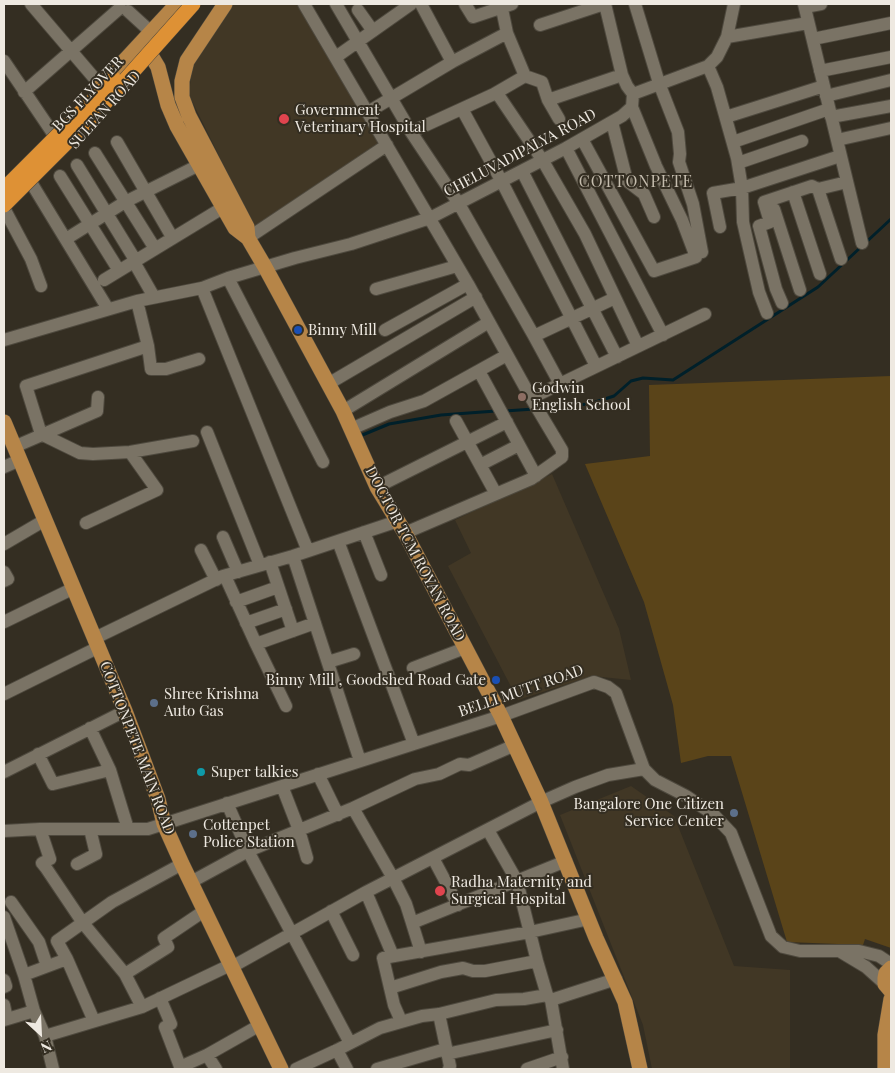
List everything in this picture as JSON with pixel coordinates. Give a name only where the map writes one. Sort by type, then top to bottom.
[{"type":"highway","name":"BGS FLYOVER","points":[[4,189],[148,45],[185,4]]},
{"type":"highway","name":"BGS FLYOVER","points":[[4,209],[94,115],[192,4]]},
{"type":"main road","points":[[4,184],[54,135],[177,4]]},
{"type":"main road","name":"SULTAN ROAD","points":[[4,209],[63,156],[118,99],[152,57],[200,4]]},
{"type":"main road","points":[[225,4],[187,60],[182,81],[182,97],[189,116],[247,227],[248,238]]},
{"type":"main road","name":"DOCTOR TCM ROYAN ROAD","points":[[141,44],[152,57],[159,70],[172,113],[199,165],[237,230],[248,238],[265,267],[343,411],[377,487],[401,527],[501,716],[542,802],[589,919],[616,979],[625,1002],[640,1069]]},
{"type":"main road","name":"COTTONPETE MAIN ROAD","points":[[4,422],[125,711],[158,799],[164,824],[281,1069]]},
{"type":"main road","points":[[888,987],[886,973],[891,968]]},
{"type":"main road","points":[[886,1069],[885,1035],[891,999]]},
{"type":"main road","points":[[891,1035],[891,1042]]},
{"type":"street","points":[[31,4],[101,86]]},
{"type":"street","points":[[4,694],[97,642],[221,578],[364,532],[401,527],[496,494],[536,476],[562,457],[562,450],[476,297],[304,4]]},
{"type":"street","points":[[336,4],[411,132],[459,204],[560,384]]},
{"type":"street","points":[[336,57],[411,4]]},
{"type":"street","points":[[421,4],[452,62]]},
{"type":"street","points":[[465,4],[474,17],[505,5],[507,33],[525,76],[542,82],[548,100],[559,119]]},
{"type":"street","points":[[540,25],[604,4],[622,75],[627,86],[634,94],[632,107],[656,166],[686,229],[696,257],[654,271],[582,139]]},
{"type":"street","points":[[634,4],[659,83],[678,132],[679,162],[693,204],[703,257]]},
{"type":"street","points":[[634,94],[708,66],[717,57],[727,37],[734,4]]},
{"type":"street","points":[[822,4],[804,5],[862,243]]},
{"type":"street","points":[[24,92],[71,51],[124,9],[152,32]]},
{"type":"street","points":[[358,10],[373,31]]},
{"type":"street","points":[[813,39],[891,22]]},
{"type":"street","points":[[727,37],[808,23]]},
{"type":"street","points":[[368,112],[452,62],[507,33]]},
{"type":"street","points":[[820,71],[891,57]]},
{"type":"street","points":[[4,61],[54,135]]},
{"type":"street","points":[[708,66],[717,86],[733,142],[742,188],[744,230],[759,292],[767,313]]},
{"type":"street","points":[[548,100],[622,75]]},
{"type":"street","points":[[411,132],[497,93],[525,76]]},
{"type":"street","points":[[726,117],[825,91],[891,80]]},
{"type":"street","points":[[497,93],[543,161],[585,234],[638,346]]},
{"type":"street","points":[[733,142],[830,113],[891,106]]},
{"type":"street","name":"CHELUVADIPALYA ROAD","points":[[4,340],[137,300],[202,288],[228,278],[351,244],[430,218],[543,161],[612,122],[632,107]]},
{"type":"street","points":[[462,109],[502,182],[596,366]]},
{"type":"street","points":[[612,122],[627,181],[644,194],[654,216]]},
{"type":"street","points":[[837,140],[891,128]]},
{"type":"street","points":[[738,163],[802,141]]},
{"type":"street","points":[[117,142],[172,237]]},
{"type":"street","points":[[248,238],[387,145]]},
{"type":"street","points":[[566,148],[663,335]]},
{"type":"street","points":[[95,153],[154,247]]},
{"type":"street","points":[[720,227],[713,193],[742,188],[840,156]]},
{"type":"street","points":[[77,165],[154,297]]},
{"type":"street","points":[[66,239],[125,202],[199,165]]},
{"type":"street","points":[[522,171],[616,357]]},
{"type":"street","points":[[60,176],[118,269]]},
{"type":"street","points":[[782,303],[776,290],[759,226],[770,222],[764,202],[812,186],[818,189],[847,182]]},
{"type":"street","points":[[32,184],[108,308]]},
{"type":"street","points":[[818,189],[841,259]]},
{"type":"street","points":[[793,192],[820,274]]},
{"type":"street","points":[[771,200],[800,290]]},
{"type":"street","points":[[104,280],[224,207]]},
{"type":"street","points":[[4,209],[31,259],[42,286]]},
{"type":"street","points":[[376,289],[457,266]]},
{"type":"street","points":[[228,278],[322,462]]},
{"type":"street","points":[[385,330],[468,284]]},
{"type":"street","points":[[202,288],[308,551]]},
{"type":"street","points":[[328,384],[476,297]]},
{"type":"street","points":[[534,336],[615,298]]},
{"type":"street","points":[[137,300],[148,346],[150,369],[166,369],[198,359]]},
{"type":"street","points":[[535,404],[560,384],[705,314]]},
{"type":"street","points":[[343,411],[489,322]]},
{"type":"street","points":[[148,346],[26,386],[41,434],[80,453],[110,454],[130,452],[193,441]]},
{"type":"street","points":[[351,429],[390,412],[424,402],[507,355]]},
{"type":"street","points":[[479,371],[536,476]]},
{"type":"street","points":[[4,467],[17,453],[41,434],[98,411],[98,397]]},
{"type":"street","points":[[377,487],[467,442],[503,415]]},
{"type":"street","points":[[456,420],[496,494]]},
{"type":"street","points":[[207,432],[265,563],[278,587],[293,631]]},
{"type":"street","points":[[480,465],[519,445]]},
{"type":"street","points":[[86,523],[157,490],[130,452]]},
{"type":"street","points":[[4,544],[45,520]]},
{"type":"street","points":[[364,532],[381,575]]},
{"type":"street","points":[[223,537],[238,572]]},
{"type":"street","points":[[338,541],[414,744]]},
{"type":"street","points":[[201,550],[236,602],[286,706]]},
{"type":"street","points":[[293,556],[360,761]]},
{"type":"street","points":[[4,572],[8,579],[4,581]]},
{"type":"street","points":[[236,602],[278,587]]},
{"type":"street","points":[[4,622],[74,588]]},
{"type":"street","points":[[246,622],[286,609]]},
{"type":"street","points":[[256,644],[315,623]]},
{"type":"street","points":[[413,668],[465,648]]},
{"type":"street","points":[[328,662],[354,654]]},
{"type":"street","name":"BELLI MUTT ROAD","points":[[4,831],[148,829],[501,716],[594,682],[608,687],[616,693],[644,769]]},
{"type":"street","points":[[4,772],[125,711]]},
{"type":"street","points":[[90,728],[110,770],[128,829]]},
{"type":"street","points":[[191,882],[248,851],[353,808],[415,779],[439,774],[460,764],[469,765],[515,745]]},
{"type":"street","points":[[38,754],[53,784],[110,770]]},
{"type":"street","points":[[45,1036],[142,1007],[231,965],[237,964],[366,892],[542,802],[608,775],[644,769],[655,780],[686,796],[713,814],[731,832],[771,936],[783,947],[800,952],[859,951],[879,956],[891,964]]},
{"type":"street","points":[[318,774],[338,814]]},
{"type":"street","points":[[282,786],[299,830],[307,858]]},
{"type":"street","points":[[227,804],[248,851],[350,1043]]},
{"type":"street","points":[[353,808],[406,904],[421,952]]},
{"type":"street","points":[[40,829],[50,859],[42,863],[83,923],[125,974],[142,1007]]},
{"type":"street","points":[[77,864],[96,854],[90,829]]},
{"type":"street","points":[[488,830],[517,881],[537,961],[549,997],[563,1063],[527,1069]]},
{"type":"street","points":[[433,858],[458,906]]},
{"type":"street","points":[[412,923],[566,861]]},
{"type":"street","points":[[94,1021],[67,959],[57,941],[112,902],[182,864]]},
{"type":"street","points":[[366,892],[393,956]]},
{"type":"street","points":[[11,902],[38,942],[47,966]]},
{"type":"street","points":[[125,974],[168,947],[164,938],[204,911]]},
{"type":"street","points":[[331,911],[353,955]]},
{"type":"street","points":[[4,917],[24,975],[34,1012],[45,1036],[53,1069]]},
{"type":"street","points":[[401,1021],[390,988],[383,958],[530,932],[589,919]]},
{"type":"street","points":[[840,951],[866,968],[888,987]]},
{"type":"street","points":[[24,975],[67,959]]},
{"type":"street","points":[[390,988],[441,972],[463,968],[484,972],[537,961]]},
{"type":"street","points":[[296,1069],[380,1028],[401,1021],[496,1000],[549,997],[616,979]]},
{"type":"street","points":[[4,980],[6,986],[4,987]]},
{"type":"street","points":[[160,998],[171,1024],[165,1027],[181,1068],[260,1025]]},
{"type":"street","points":[[4,1005],[5,1019],[34,1012]]},
{"type":"street","points":[[439,1014],[449,1069]]},
{"type":"street","points":[[377,1069],[442,1050],[451,1053],[557,1030]]},
{"type":"street","points":[[338,1050],[347,1069]]},
{"type":"street","points":[[207,1055],[216,1069]]},
{"type":"shaded area","name":"Government Veterinary Hospital","points":[[233,4],[301,4],[382,142],[255,229],[189,95],[193,57]]},
{"type":"shaded area","points":[[891,376],[891,948],[865,939],[863,945],[787,942],[731,756],[708,756],[681,763],[673,705],[644,602],[585,464],[650,456],[649,385]]},
{"type":"shaded area","points":[[552,474],[619,629],[631,680],[592,676],[518,700],[448,566],[471,553],[455,520]]},
{"type":"shaded area","points":[[631,786],[674,816],[734,966],[790,970],[790,1069],[652,1069],[643,1025],[560,815]]},
{"type":"waterway","points":[[540,408],[589,404],[614,396],[631,381],[643,378],[673,380],[818,287],[891,219]]},
{"type":"waterway","points":[[505,411],[534,409]]},
{"type":"waterway","points":[[360,436],[389,424],[441,415],[496,411]]},
{"type":"place","name":"Government Veterinary Hospital","points":[[284,119]]},
{"type":"place","name":"Binny Mill","points":[[298,330]]},
{"type":"place","name":"Godwin English School","points":[[522,397]]},
{"type":"place","name":"Binny Mill , Goodshed Road Gate","points":[[496,680]]},
{"type":"place","name":"Shree Krishna Auto Gas","points":[[154,703]]},
{"type":"place","name":"Super talkies","points":[[201,772]]},
{"type":"place","name":"Bangalore One Citizen Service Center","points":[[734,813]]},
{"type":"place","name":"Cottenpet Police Station","points":[[193,834]]},
{"type":"place","name":"Radha Maternity and Surgical Hospital","points":[[440,891]]},
{"type":"district","name":"COTTONPETE","points":[[636,182]]}]
